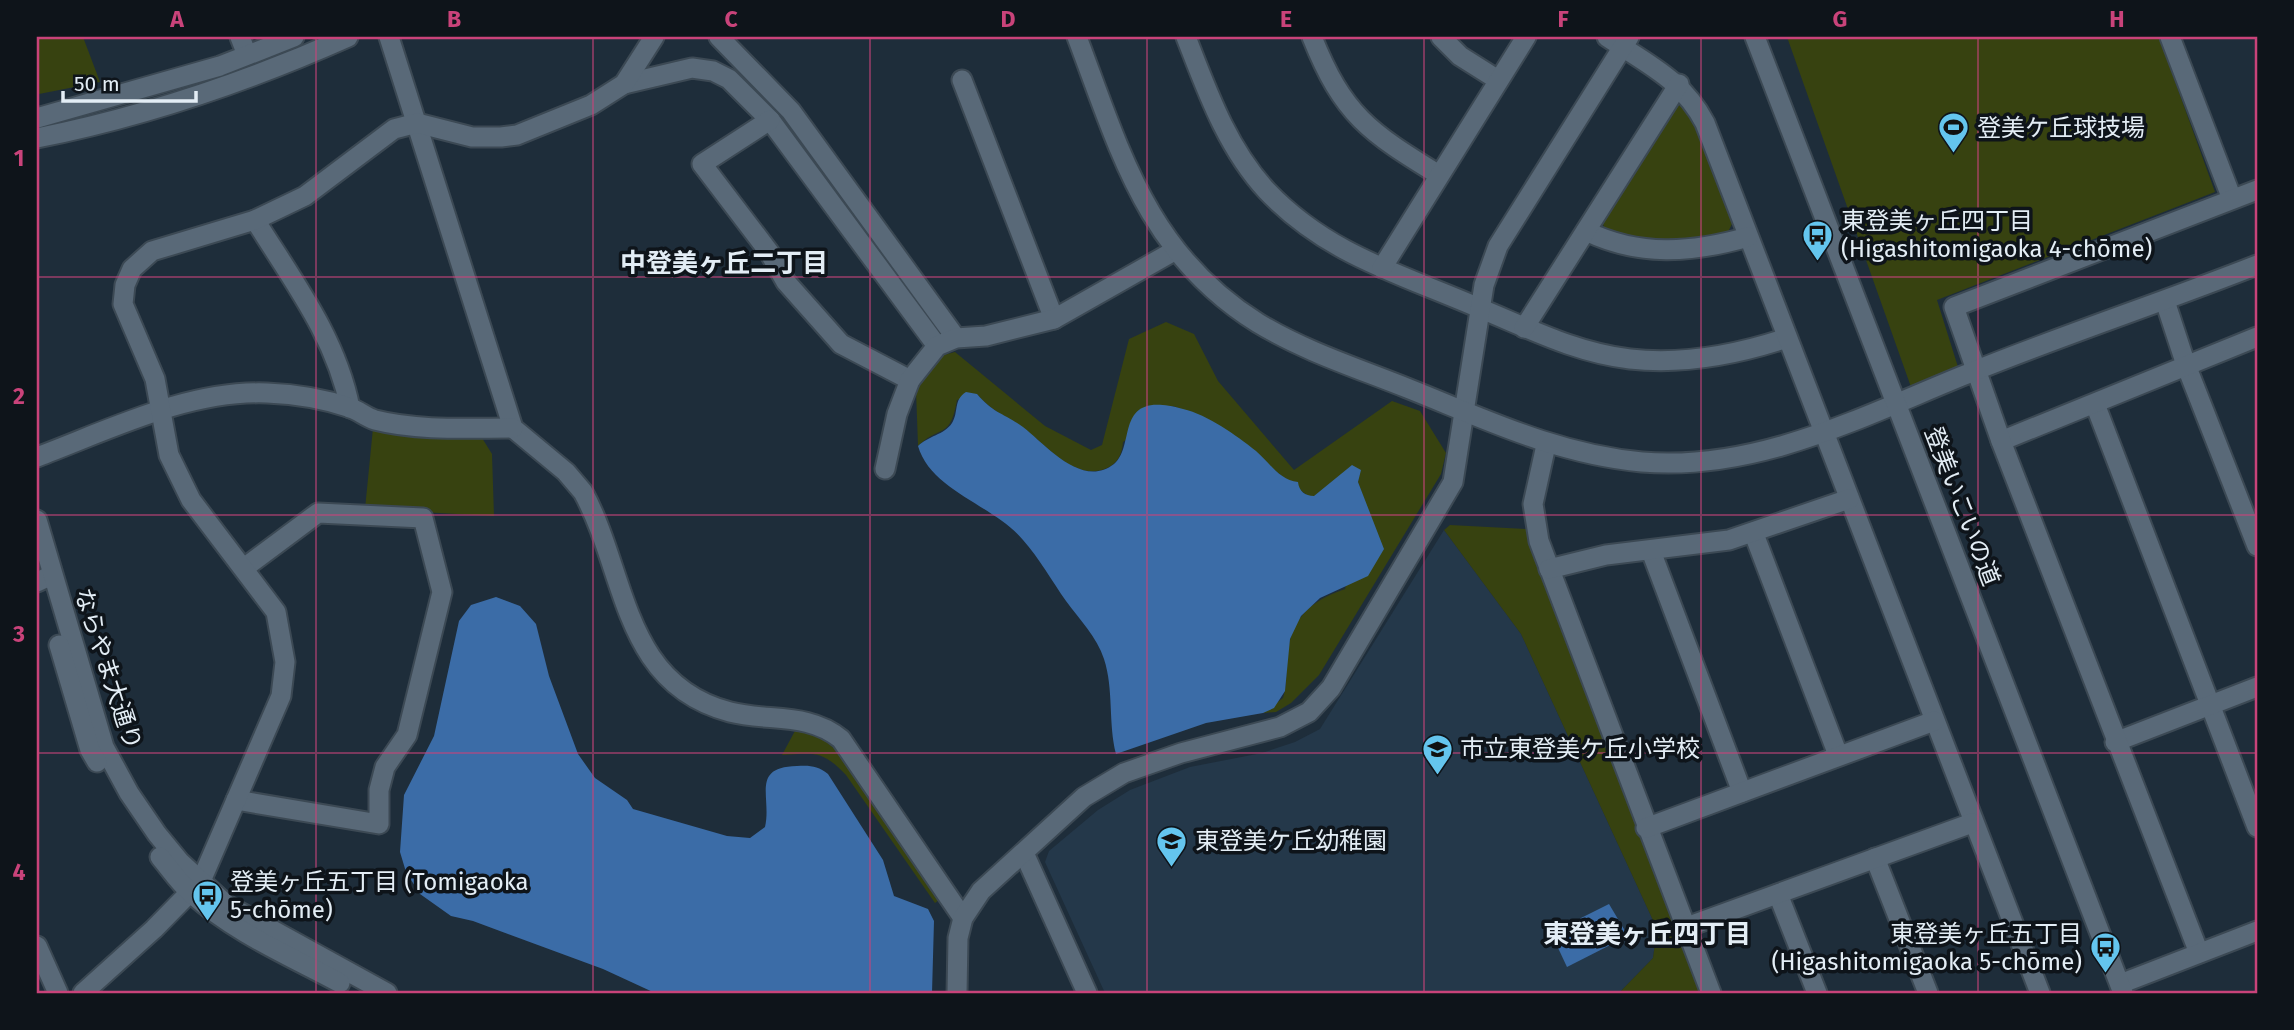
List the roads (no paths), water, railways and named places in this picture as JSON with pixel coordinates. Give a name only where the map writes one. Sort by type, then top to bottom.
[{"type":"street","points":[[37,118],[220,66],[243,46],[294,37]]},
{"type":"street","points":[[37,138],[164,105],[239,80],[348,37]]},
{"type":"street","points":[[389,37],[513,428],[566,472],[583,492],[636,632],[664,673],[689,694],[717,708],[810,722],[841,739],[963,918]]},
{"type":"street","points":[[624,84],[654,37]]},
{"type":"street","points":[[719,37],[791,111],[957,338]]},
{"type":"street","points":[[1077,37],[1137,191],[1174,251],[1233,306],[1260,324],[1304,346],[1546,445],[1615,458],[1673,463],[1750,454],[1823,433],[1975,371],[2257,265]]},
{"type":"street","points":[[1186,37],[1212,103],[1232,141],[1266,189],[1292,216],[1324,240],[1382,268],[1524,328],[1588,351],[1656,361],[1711,357],[1751,350],[1787,338]]},
{"type":"street","points":[[1312,37],[1332,85],[1358,119],[1383,141],[1439,175]]},
{"type":"street","points":[[1441,37],[1460,56],[1498,80]]},
{"type":"street","points":[[1382,268],[1526,37]]},
{"type":"street","name":"登美いこいの道","points":[[1755,37],[2121,988]]},
{"type":"street","points":[[2170,37],[2232,199]]},
{"type":"street","points":[[957,993],[958,938],[963,918],[981,891],[1084,797],[1124,773],[1181,753],[1280,727],[1309,712],[1331,688],[1453,482],[1488,271],[1504,235],[1620,40],[1679,84],[1705,123],[1972,823],[2040,993]]},
{"type":"street","points":[[83,993],[195,887],[281,696],[285,662],[275,612],[183,486],[169,455],[149,363],[125,314],[123,295],[128,276],[138,262],[152,251],[255,220],[305,196],[394,129],[417,123],[472,136],[517,135],[591,105],[624,84],[692,68],[713,71],[729,79],[771,120],[937,346]]},
{"type":"street","points":[[962,80],[1054,318]]},
{"type":"street","points":[[1524,328],[1679,84]]},
{"type":"street","points":[[771,120],[702,164],[769,252],[786,282],[841,344],[910,380]]},
{"type":"street","points":[[2199,953],[2115,742],[1975,371],[1954,307],[2257,190]]},
{"type":"street","points":[[255,220],[326,334],[343,372],[350,408]]},
{"type":"street","points":[[1586,231],[1624,245],[1670,251],[1690,250],[1748,237]]},
{"type":"street","points":[[885,469],[897,414],[910,380],[937,346],[957,338],[986,336],[1054,318],[1174,251]]},
{"type":"street","points":[[2165,301],[2186,365],[2257,546]]},
{"type":"street","points":[[2001,441],[2257,337]]},
{"type":"street","points":[[37,457],[161,411],[216,396],[242,393],[290,395],[350,408],[373,419],[409,425],[513,428]]},
{"type":"street","points":[[2095,404],[2257,827]]},
{"type":"street","points":[[1546,445],[1535,490],[1534,518],[1549,569],[1711,993]]},
{"type":"street","points":[[1549,569],[1606,555],[1703,545],[1754,534],[1849,499]]},
{"type":"street","points":[[236,800],[379,824],[379,790],[385,767],[407,735],[442,592],[423,518],[318,513],[244,568]]},
{"type":"street","name":"ならやま大通り","points":[[37,520],[42,576],[103,747],[129,793],[195,887],[387,993]]},
{"type":"street","points":[[1754,534],[1838,755]]},
{"type":"street","points":[[1651,551],[1742,792]]},
{"type":"street","points":[[2115,742],[2257,687]]},
{"type":"street","points":[[1646,828],[1934,721]]},
{"type":"street","points":[[1684,928],[1972,823]]},
{"type":"street","points":[[1024,853],[1087,993]]},
{"type":"street","points":[[1875,858],[1928,993]]},
{"type":"street","points":[[195,887],[253,937],[360,993]]},
{"type":"street","points":[[1778,894],[1817,993]]},
{"type":"street","points":[[2121,988],[2199,953],[2257,931]]},
{"type":"street","points":[[37,946],[58,993]]},
{"type":"water","points":[[966,392],[977,394],[989,406],[1023,427],[1065,462],[1090,471],[1102,470],[1114,464],[1121,455],[1130,422],[1136,413],[1146,406],[1161,405],[1192,412],[1221,426],[1256,451],[1285,478],[1298,482],[1301,490],[1308,495],[1314,496],[1352,465],[1361,470],[1358,482],[1384,549],[1368,576],[1320,598],[1301,616],[1290,639],[1285,691],[1274,708],[1263,713],[1206,723],[1116,754],[1107,671],[1101,651],[1092,636],[1023,540],[1011,528],[936,475],[925,462],[918,446],[949,427],[959,399]]},
{"type":"water","points":[[496,597],[520,606],[536,624],[549,676],[578,754],[595,778],[627,800],[633,809],[727,836],[750,838],[765,827],[766,786],[773,772],[782,768],[806,766],[828,774],[883,860],[894,896],[928,909],[934,921],[932,993],[655,993],[603,969],[473,921],[451,916],[420,894],[406,872],[400,852],[404,795],[434,736],[459,621],[471,605]]},
{"type":"water","points":[[1609,904],[1628,936],[1567,967],[1551,933]]},
{"type":"place","name":"登美ケ丘球技場","points":[[1954,155]]},
{"type":"place","name":"東登美ヶ丘四丁目 (Higashitomigaoka 4-chōme)","points":[[1818,262]]},
{"type":"place","name":"市立東登美ケ丘小学校","points":[[1437,776]]},
{"type":"place","name":"東登美ケ丘幼稚園","points":[[1172,868]]},
{"type":"place","name":"登美ヶ丘五丁目 (Tomigaoka 5-chōme)","points":[[207,923]]},
{"type":"place","name":"東登美ヶ丘五丁目 (Higashitomigaoka 5-chōme)","points":[[2105,975]]},
{"type":"district","name":"中登美ヶ丘二丁目","points":[[724,263]]},
{"type":"district","name":"東登美ヶ丘四丁目","points":[[1647,934]]}]
